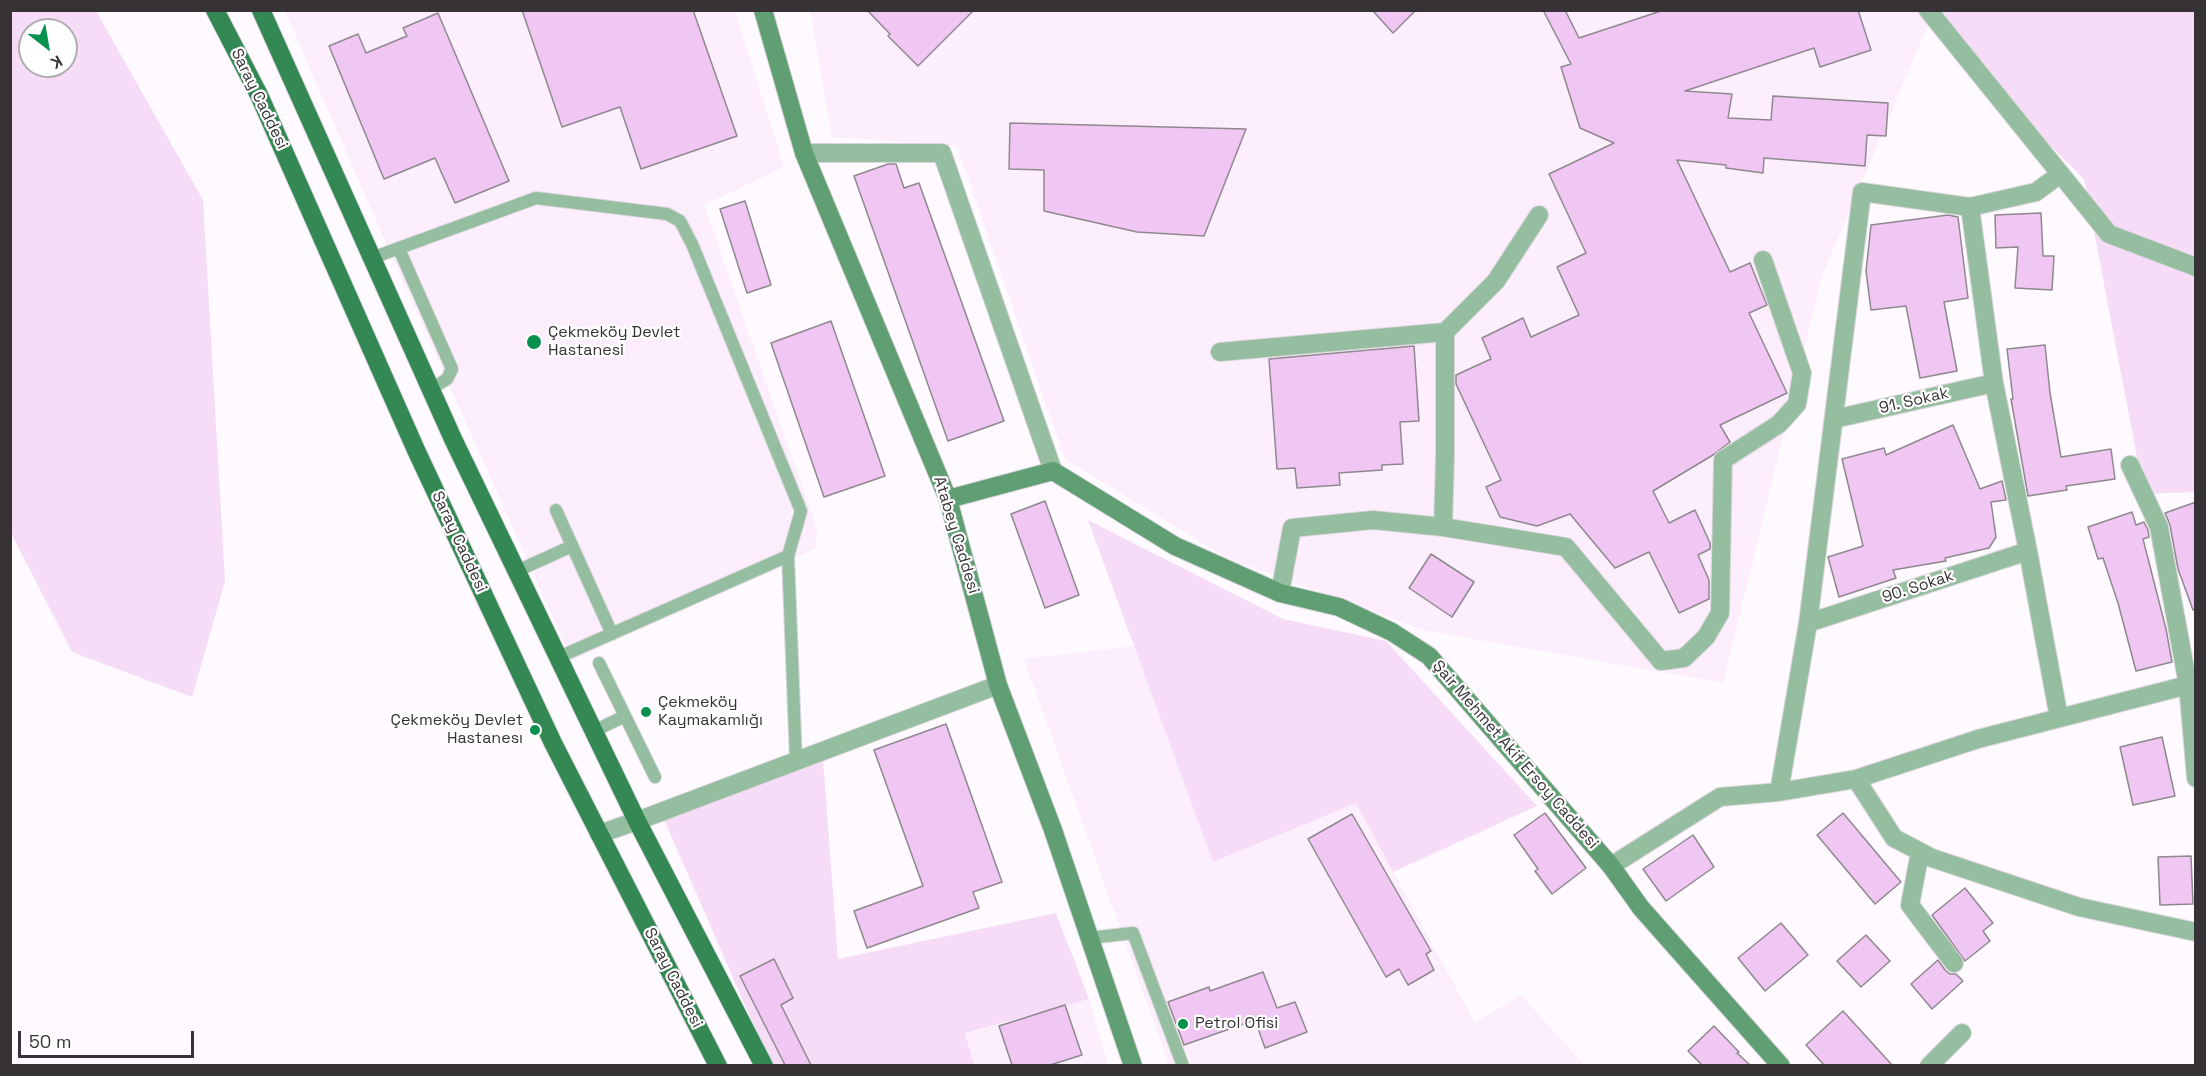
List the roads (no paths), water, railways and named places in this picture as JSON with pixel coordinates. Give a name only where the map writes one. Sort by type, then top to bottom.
[{"type":"main road","name":"Saray Caddesi","points":[[215,10],[259,95],[421,460],[553,743],[718,1065]]},
{"type":"main road","points":[[261,10],[431,389],[517,571],[638,821],[764,1065]]},
{"type":"main road","name":"Atabey Caddesi","points":[[764,10],[804,153],[948,500],[998,685],[1053,830],[1133,1065]]},
{"type":"main road","points":[[948,500],[1053,471]]},
{"type":"main road","name":"Şair Mehmet Akif Ersoy Caddesi","points":[[1053,471],[1174,546],[1280,593],[1338,607],[1392,632],[1429,656],[1611,866],[1641,908],[1781,1065]]},
{"type":"street","points":[[1928,10],[2059,175],[2109,234],[2196,267]]},
{"type":"street","points":[[804,153],[942,153],[1053,471]]},
{"type":"street","points":[[1779,792],[1808,623],[1862,192],[1970,207],[2036,192],[2059,175]]},
{"type":"street","points":[[1970,207],[1994,383],[2059,718]]},
{"type":"street","points":[[1220,352],[1445,332],[1496,281],[1539,215]]},
{"type":"street","points":[[1280,593],[1292,528],[1373,520],[1443,527],[1566,547],[1662,661],[1684,658],[1706,637],[1720,613],[1723,460],[1779,424],[1797,404],[1802,373],[1762,260]]},
{"type":"street","points":[[1443,527],[1445,332]]},
{"type":"street","name":"91. Sokak","points":[[1834,419],[1994,383]]},
{"type":"street","points":[[2130,465],[2159,527],[2192,683],[2196,778]]},
{"type":"street","name":"90. Sokak","points":[[1808,623],[2028,551]]},
{"type":"street","points":[[1611,866],[1720,797],[1779,792],[1856,779],[1977,739],[2192,683]]},
{"type":"street","points":[[599,834],[998,685]]},
{"type":"street","points":[[1856,779],[1894,838],[1932,858],[2079,908],[2196,932]]},
{"type":"street","points":[[1920,852],[1910,905],[1954,963]]},
{"type":"street","points":[[1929,1065],[1962,1034]]},
{"type":"lane","points":[[372,258],[536,198],[667,214],[680,221],[692,244],[801,511],[788,556],[796,761]]},
{"type":"lane","points":[[399,249],[452,369],[447,379],[431,389]]},
{"type":"lane","points":[[555,510],[612,634]]},
{"type":"lane","points":[[517,571],[572,546]]},
{"type":"lane","points":[[559,657],[788,556]]},
{"type":"lane","points":[[599,663],[656,777]]},
{"type":"lane","points":[[594,731],[625,716]]},
{"type":"lane","points":[[1089,938],[1133,933],[1183,1065]]},
{"type":"place","name":"Çekmeköy Devlet Hastanesi","points":[[534,342]]},
{"type":"place","name":"Çekmeköy Kaymakamlığı","points":[[646,712]]},
{"type":"place","name":"Çekmeköy Devlet Hastanesı","points":[[535,730]]},
{"type":"place","name":"Petrol Ofisi","points":[[1183,1024]]}]
